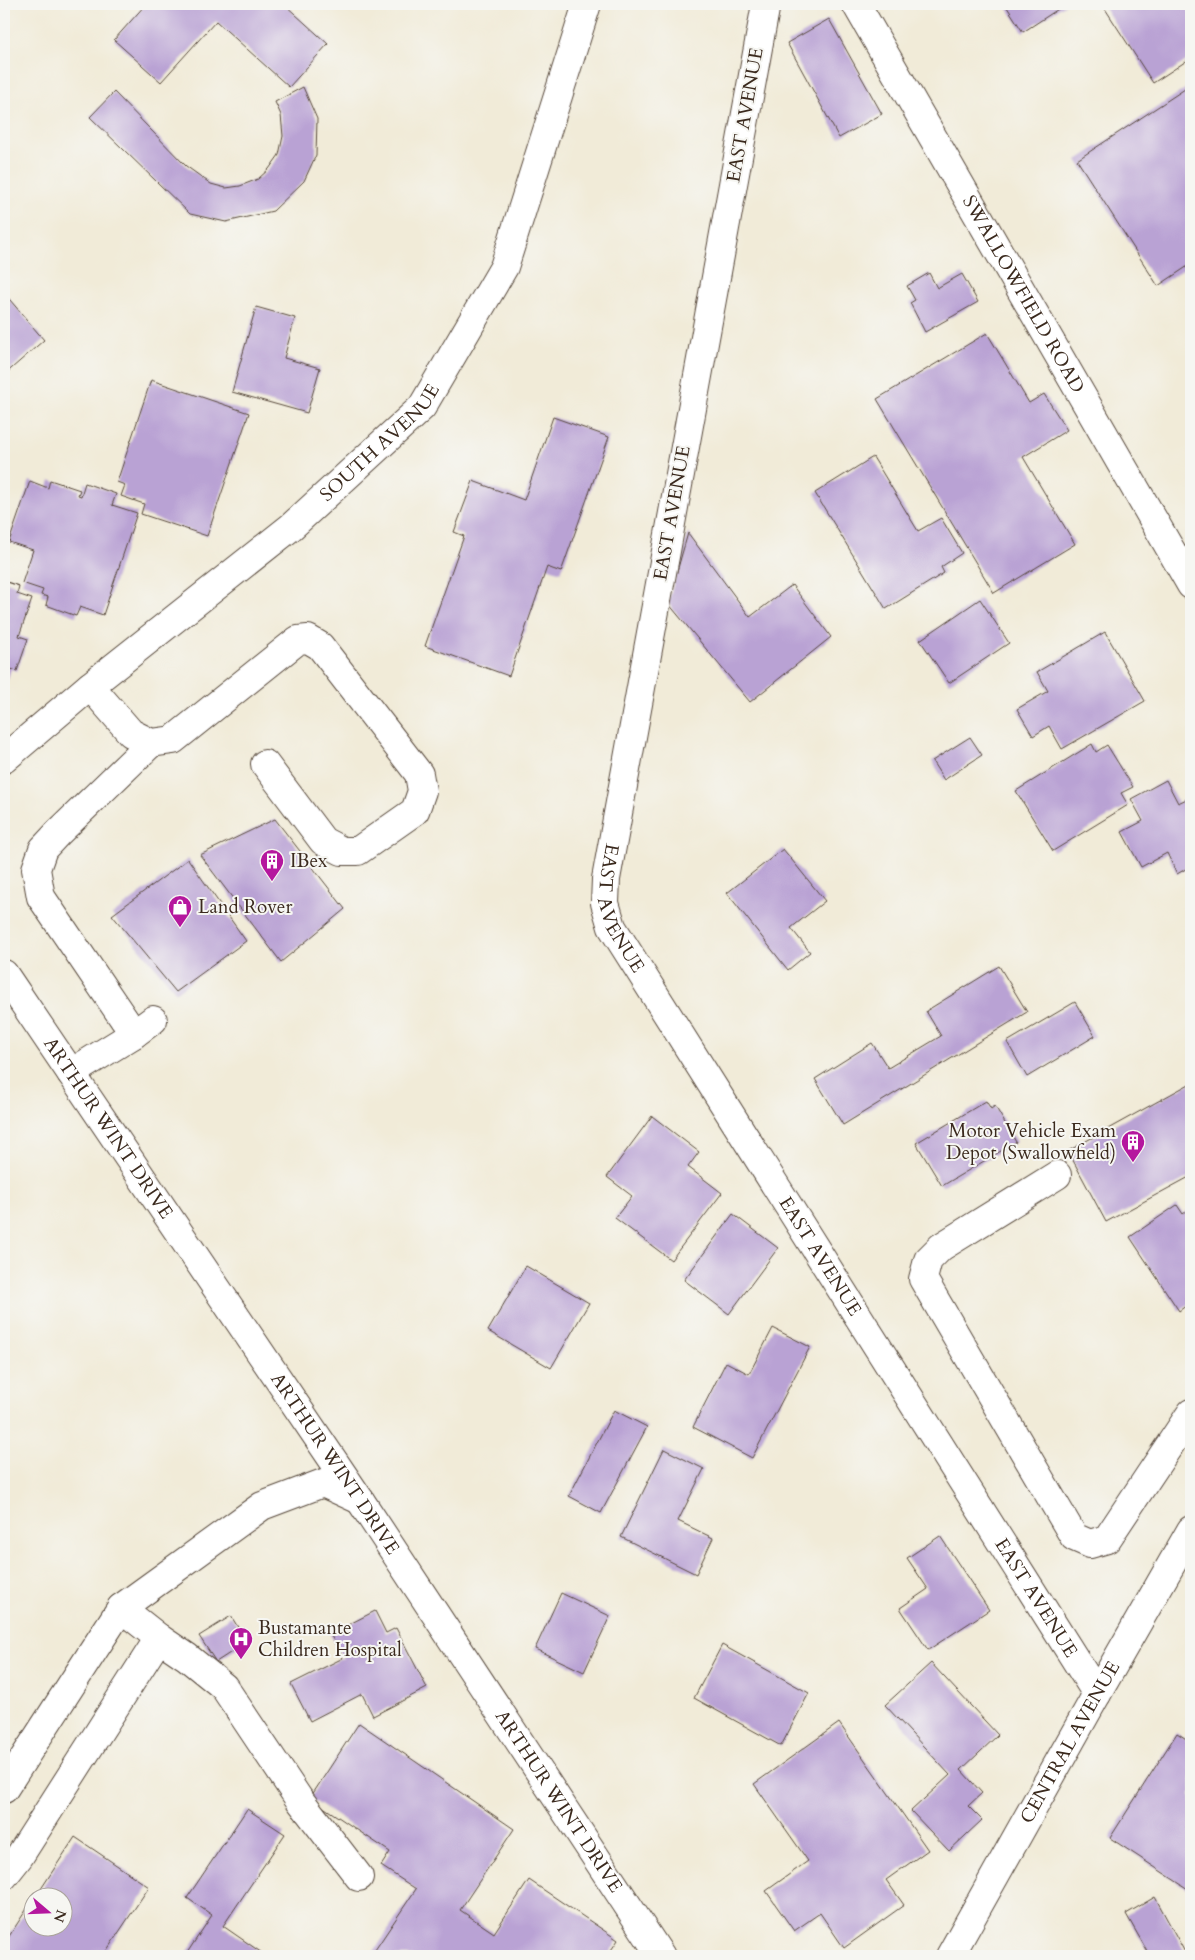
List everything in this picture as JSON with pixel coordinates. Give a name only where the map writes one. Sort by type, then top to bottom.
[{"type":"street","name":"SOUTH AVENUE","points":[[4,759],[90,686],[291,527],[422,407],[504,267],[587,4]]},
{"type":"street","name":"EAST AVENUE","points":[[766,4],[606,879],[605,903],[612,927],[1096,1694]]},
{"type":"street","name":"SWALLOWFIELD ROAD","points":[[856,4],[1191,585]]},
{"type":"street","points":[[90,686],[131,733],[151,743],[173,740],[298,640],[308,638],[320,646],[419,774],[422,791],[415,811],[358,851],[342,851],[323,841],[265,764]]},
{"type":"street","points":[[71,1073],[143,1027],[42,896],[36,869],[43,849],[151,743]]},
{"type":"street","name":"ARTHUR WINT DRIVE","points":[[4,974],[360,1500],[661,1956]]},
{"type":"street","points":[[1057,1175],[941,1247],[928,1260],[923,1278],[1074,1537],[1090,1544],[1107,1539],[1191,1413]]},
{"type":"street","points":[[4,1789],[121,1608],[262,1506],[323,1482],[360,1500]]},
{"type":"street","name":"CENTRAL AVENUE","points":[[950,1956],[1096,1694],[1191,1530]]},
{"type":"street","points":[[121,1608],[224,1686],[299,1799],[359,1877]]},
{"type":"street","points":[[4,1876],[20,1857],[159,1638]]},
{"type":"building","points":[[146,4],[284,4],[328,44],[289,87],[216,21],[161,82],[114,40]]},
{"type":"building","points":[[1005,4],[1066,4],[1023,32]]},
{"type":"building","points":[[1102,4],[1184,4],[1191,14],[1191,58],[1153,83]]},
{"type":"building","points":[[829,19],[882,114],[839,138],[787,43]]},
{"type":"building","points":[[1191,85],[1191,264],[1158,286],[1077,160]]},
{"type":"building","points":[[303,87],[317,119],[316,155],[304,181],[273,211],[226,222],[190,214],[90,117],[114,92],[186,166],[211,184],[226,188],[240,186],[258,179],[269,169],[279,155],[283,136],[281,115],[275,102]]},
{"type":"building","points":[[929,273],[937,288],[962,274],[978,302],[925,332],[910,303],[915,300],[907,286]]},
{"type":"building","points":[[4,293],[44,340],[4,375]]},
{"type":"building","points":[[256,307],[295,318],[284,358],[320,368],[307,413],[232,392]]},
{"type":"building","points":[[987,333],[1029,403],[1044,394],[1067,430],[1023,457],[1075,544],[994,593],[877,399]]},
{"type":"building","points":[[151,380],[249,413],[207,536],[141,514],[144,504],[121,496],[125,485],[117,482]]},
{"type":"building","points":[[553,417],[609,437],[561,572],[547,567],[509,676],[425,646],[464,536],[454,532],[473,481],[524,500]]},
{"type":"building","points":[[873,457],[918,531],[941,518],[962,553],[941,567],[944,573],[886,609],[815,493]]},
{"type":"building","points":[[50,480],[80,490],[78,495],[81,496],[85,483],[116,494],[112,505],[137,513],[103,615],[80,607],[76,616],[46,605],[48,597],[41,595],[43,590],[22,583],[33,550],[9,542],[30,481],[48,488]]},
{"type":"building","points":[[688,533],[750,617],[792,585],[831,637],[750,702],[668,603]]},
{"type":"building","points":[[4,581],[19,586],[17,594],[32,599],[19,636],[28,639],[17,671],[11,669],[4,691]]},
{"type":"building","points":[[980,599],[1009,643],[949,683],[920,640]]},
{"type":"building","points":[[1105,632],[1145,701],[1062,749],[1049,726],[1033,736],[1017,709],[1048,691],[1037,672]]},
{"type":"building","points":[[970,737],[982,755],[944,780],[932,761]]},
{"type":"building","points":[[1092,744],[1096,752],[1107,745],[1133,787],[1121,793],[1128,805],[1053,851],[1016,791]]},
{"type":"building","points":[[1166,780],[1178,803],[1191,797],[1191,866],[1177,874],[1167,853],[1141,867],[1122,832],[1143,821],[1131,799]]},
{"type":"building","name":"IBex","points":[[275,819],[345,909],[281,962],[200,855]]},
{"type":"building","points":[[783,849],[825,901],[791,928],[810,952],[788,970],[727,893]]},
{"type":"building","name":"Land Rover","points":[[188,859],[246,941],[176,992],[112,915]]},
{"type":"building","points":[[999,966],[1027,1012],[843,1125],[815,1079],[872,1043],[888,1068],[941,1036],[926,1011]]},
{"type":"building","points":[[1075,1002],[1095,1036],[1027,1077],[1007,1042]]},
{"type":"building","name":"Motor Vehicle Exam Depot (Swallowfield)","points":[[1191,1083],[1191,1176],[1106,1222],[1068,1151]]},
{"type":"building","points":[[986,1101],[991,1109],[995,1106],[1016,1142],[942,1186],[916,1143]]},
{"type":"building","points":[[652,1116],[699,1152],[688,1167],[722,1193],[671,1260],[615,1218],[632,1196],[607,1177]]},
{"type":"building","points":[[1177,1205],[1183,1214],[1191,1208],[1191,1302],[1179,1311],[1130,1237]]},
{"type":"building","points":[[733,1214],[778,1248],[729,1314],[684,1280]]},
{"type":"building","points":[[526,1266],[589,1303],[551,1368],[488,1331]]},
{"type":"building","points":[[773,1328],[810,1347],[752,1458],[693,1427],[726,1362],[749,1374]]},
{"type":"building","points":[[614,1410],[647,1427],[601,1513],[569,1496]]},
{"type":"building","points":[[664,1449],[704,1469],[678,1521],[713,1538],[696,1574],[621,1537]]},
{"type":"building","points":[[940,1536],[989,1610],[928,1650],[900,1608],[928,1589],[907,1558]]},
{"type":"building","points":[[561,1593],[610,1616],[584,1672],[535,1649]]},
{"type":"building","points":[[375,1611],[386,1633],[396,1628],[427,1688],[373,1716],[362,1694],[310,1721],[291,1684],[343,1658],[330,1634]]},
{"type":"building","points":[[231,1616],[247,1642],[216,1662],[199,1636]]},
{"type":"building","points":[[722,1645],[809,1693],[781,1746],[694,1698]]},
{"type":"building","points":[[931,1663],[998,1735],[961,1770],[982,1793],[968,1806],[982,1820],[949,1851],[911,1811],[950,1775],[885,1705]]},
{"type":"building","points":[[359,1723],[514,1829],[460,1910],[494,1933],[529,1880],[618,1940],[607,1956],[371,1956],[416,1889],[381,1866],[390,1852],[310,1798]]},
{"type":"building","points":[[839,1723],[928,1850],[886,1880],[904,1905],[844,1948],[820,1913],[794,1931],[766,1891],[808,1861],[754,1784]]},
{"type":"building","points":[[1177,1733],[1191,1742],[1191,1891],[1110,1838]]},
{"type":"building","points":[[247,1809],[285,1834],[223,1926],[262,1953],[259,1956],[185,1956],[212,1915],[187,1898]]},
{"type":"building","points":[[75,1837],[149,1887],[103,1956],[4,1956],[4,1944],[22,1916],[22,1938],[72,1938],[72,1888],[42,1888]]},
{"type":"building","points":[[1155,1897],[1187,1956],[1150,1956],[1126,1914]]},
{"type":"place","name":"IBex","points":[[272,882]]},
{"type":"place","name":"Land Rover","points":[[180,928]]},
{"type":"place","name":"Motor Vehicle Exam Depot (Swallowfield)","points":[[1133,1163]]},
{"type":"place","name":"Bustamante Children Hospital","points":[[241,1660]]}]
